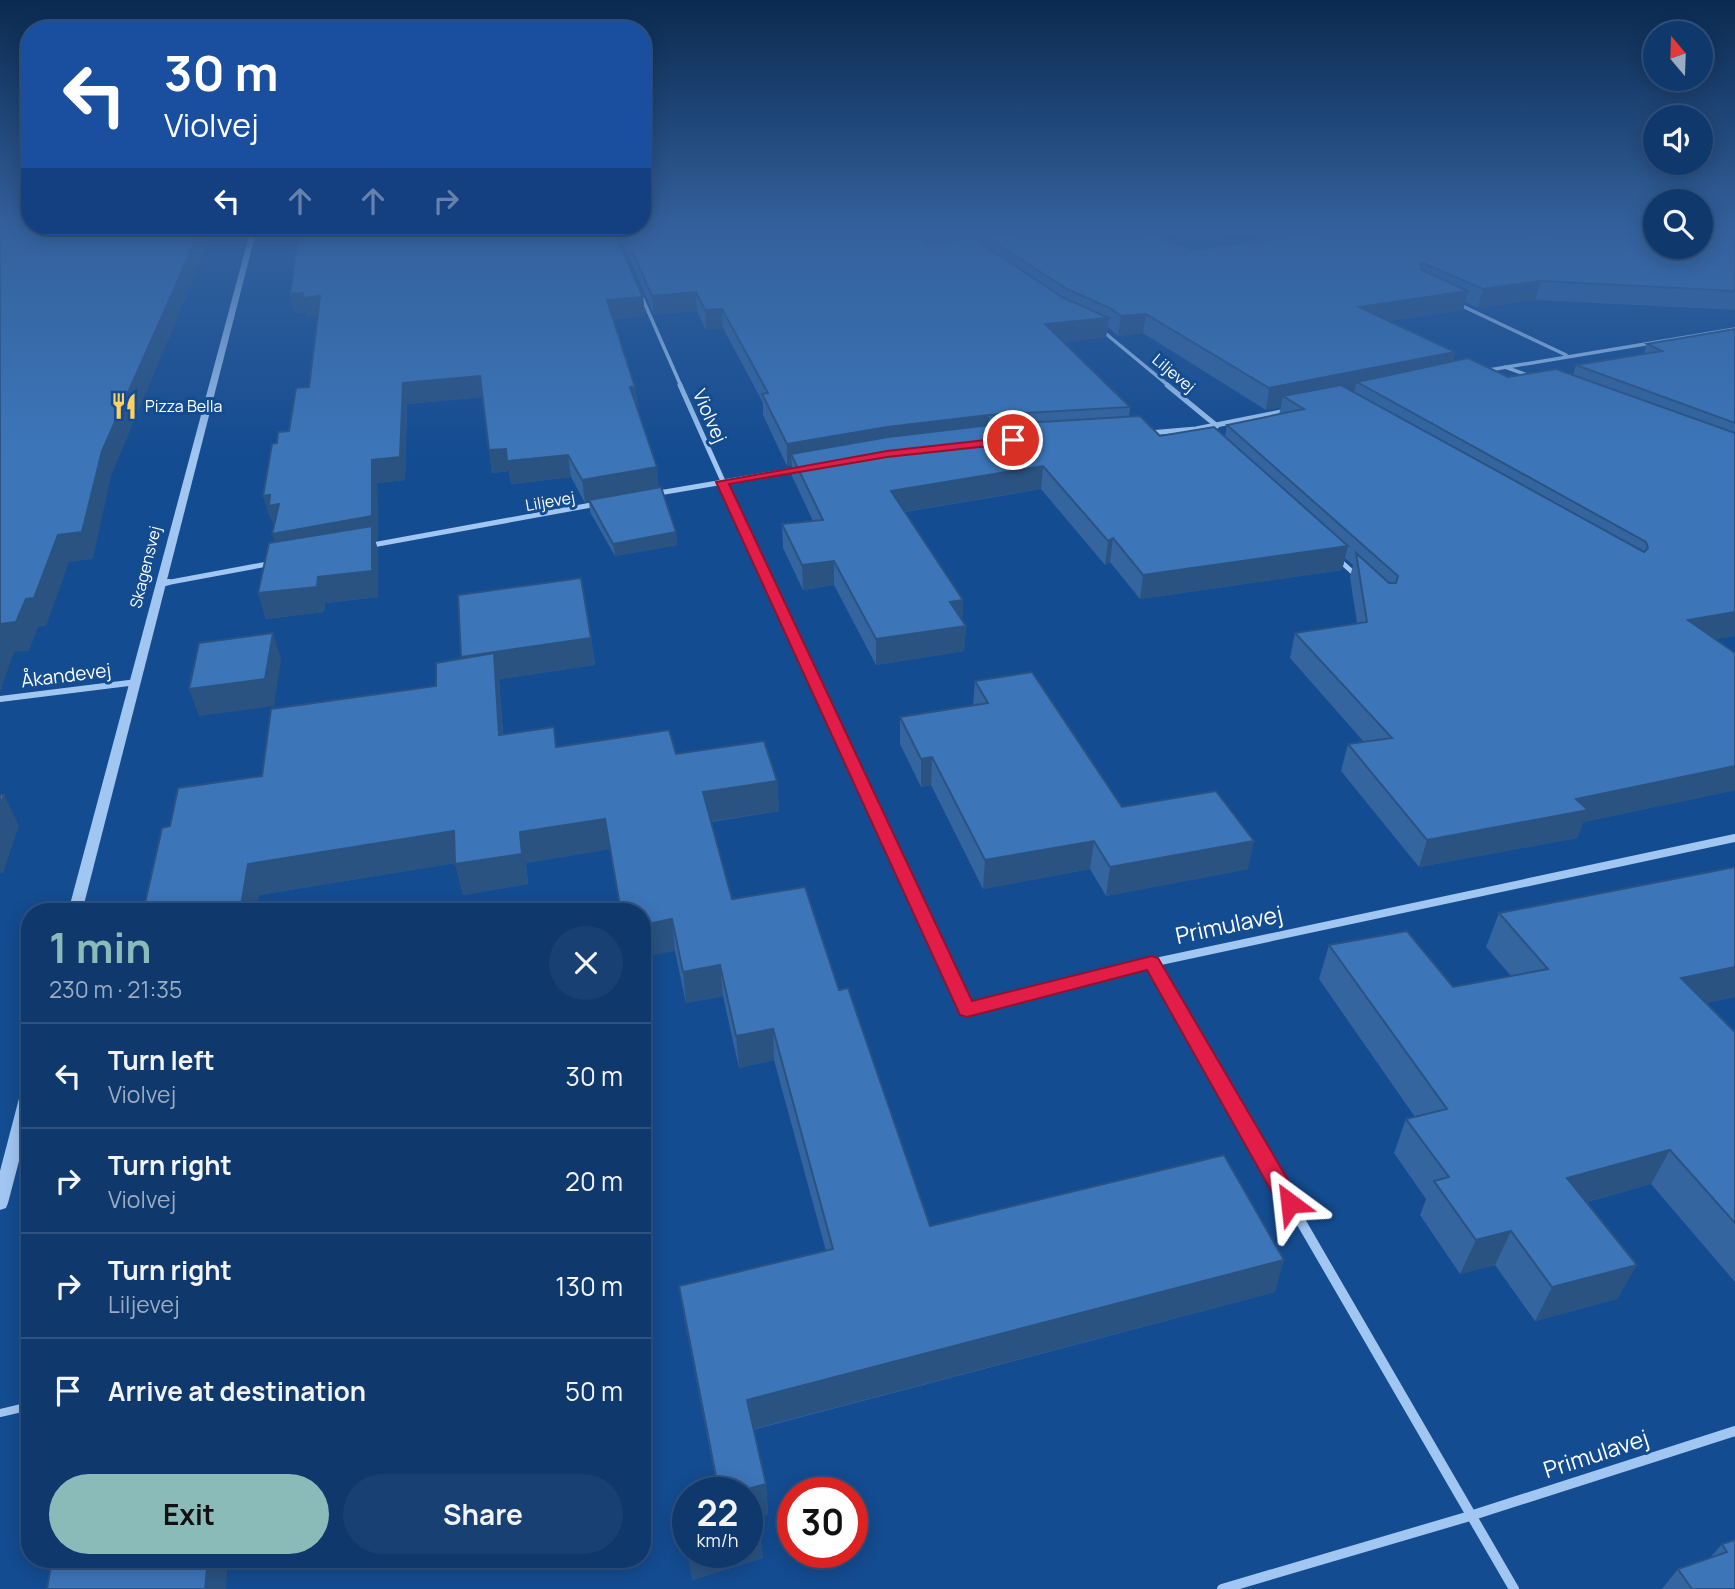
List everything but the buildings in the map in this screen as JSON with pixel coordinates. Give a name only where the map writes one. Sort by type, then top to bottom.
[{"type":"street","name":"Skagensvej","points":[[77,903],[233,306]]},
{"type":"street","name":"Violvej","points":[[645,306],[722,482],[967,1010],[1152,963]]},
{"type":"street","points":[[1463,306],[1566,355]]},
{"type":"street","name":"Liljevej","points":[[1095,327],[1106,331],[1217,426]]},
{"type":"street","points":[[1470,374],[1566,355],[1735,329]]},
{"type":"street","points":[[1505,366],[1543,381]]},
{"type":"street","points":[[1136,433],[1217,426],[1297,409]]},
{"type":"street","points":[[1196,429],[1206,438]]},
{"type":"street","points":[[640,497],[804,468]]},
{"type":"street","name":"Liljevej","points":[[366,546],[598,504]]},
{"type":"street","points":[[1336,557],[1366,585]]},
{"type":"street","points":[[160,584],[284,561]]},
{"type":"street","name":"Åkandevej","points":[[0,699],[137,682]]},
{"type":"street","name":"Primulavej","points":[[1152,963],[1735,838]]},
{"type":"street","points":[[1152,963],[1514,1589]]},
{"type":"street","points":[[0,1203],[21,1122]]},
{"type":"street","name":"Primulavej","points":[[1222,1589],[1470,1516],[1735,1431]]},
{"type":"lane","points":[[0,1413],[21,1408]]},
{"type":"place","name":"Pizza Bella","points":[[124,406]]},
{"type":"route","points":[[1013,440],[887,454],[722,482],[967,1010],[1152,963],[1290,1203]]}]
